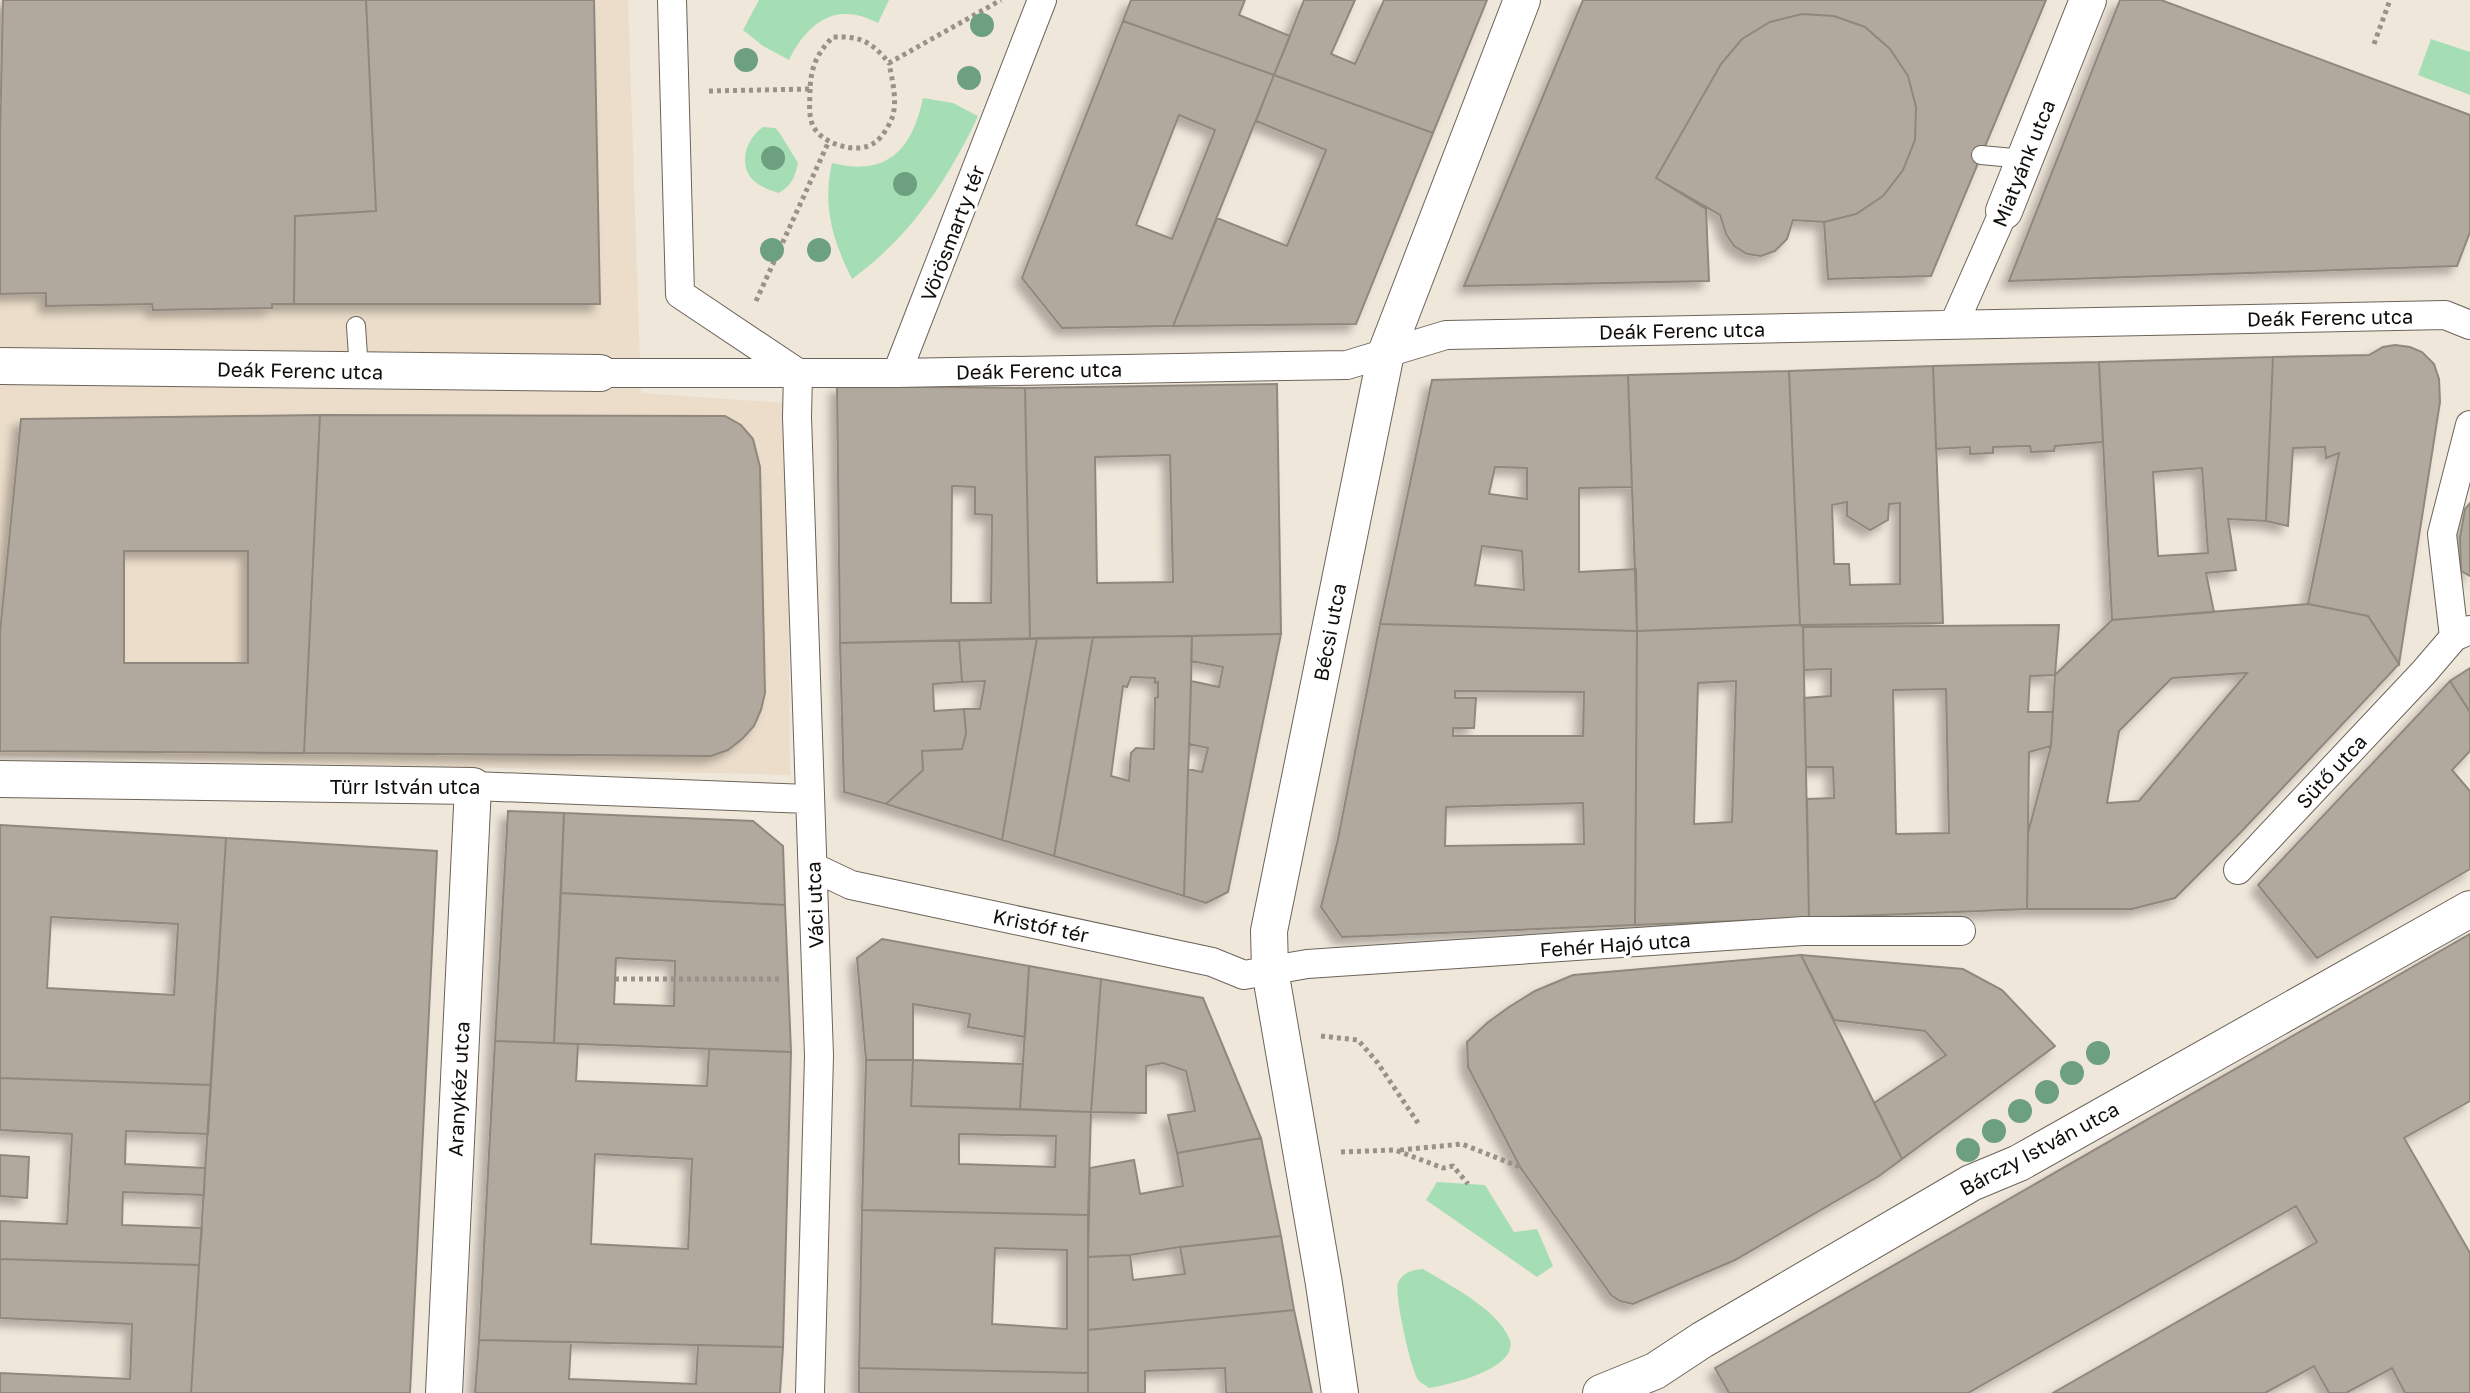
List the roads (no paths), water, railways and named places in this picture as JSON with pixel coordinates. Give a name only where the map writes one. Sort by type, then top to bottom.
[{"type":"street","points":[[672,0],[680,294],[798,373]]},
{"type":"street","name":"Vörösmarty tér","points":[[897,373],[1042,0]]},
{"type":"street","name":"Bécsi utca","points":[[1340,1393],[1270,970],[1269,931],[1386,353],[1522,0]]},
{"type":"street","name":"Miatyánk utca","points":[[1954,324],[2004,211],[2088,0]]},
{"type":"street","name":"Deák Ferenc utca","points":[[897,373],[1347,365],[1446,335],[2445,315],[2470,325]]},
{"type":"street","name":"Deák Ferenc utca","points":[[0,366],[600,373]]},
{"type":"street","points":[[600,373],[897,373]]},
{"type":"street","name":"Váci utca","points":[[798,373],[819,1056],[810,1393]]},
{"type":"street","points":[[2462,634],[2442,534],[2470,425]]},
{"type":"street","name":"Sütő utca","points":[[2238,870],[2462,634]]},
{"type":"street","name":"Türr István utca","points":[[0,779],[473,786],[809,799]]},
{"type":"street","name":"Aranykéz utca","points":[[444,1393],[473,786]]},
{"type":"street","name":"Kristóf tér","points":[[813,867],[851,885],[1212,962],[1244,975],[1270,970]]},
{"type":"street","name":"Bárczy István utca","points":[[1601,1393],[1659,1382],[1702,1340],[1971,1183],[2019,1163],[2470,909]]},
{"type":"street","name":"Fehér Hajó utca","points":[[1270,970],[1307,964],[1803,931],[1961,931]]},
{"type":"lane","points":[[1981,155],[2024,159]]},
{"type":"lane","points":[[356,326],[359,371]]}]
